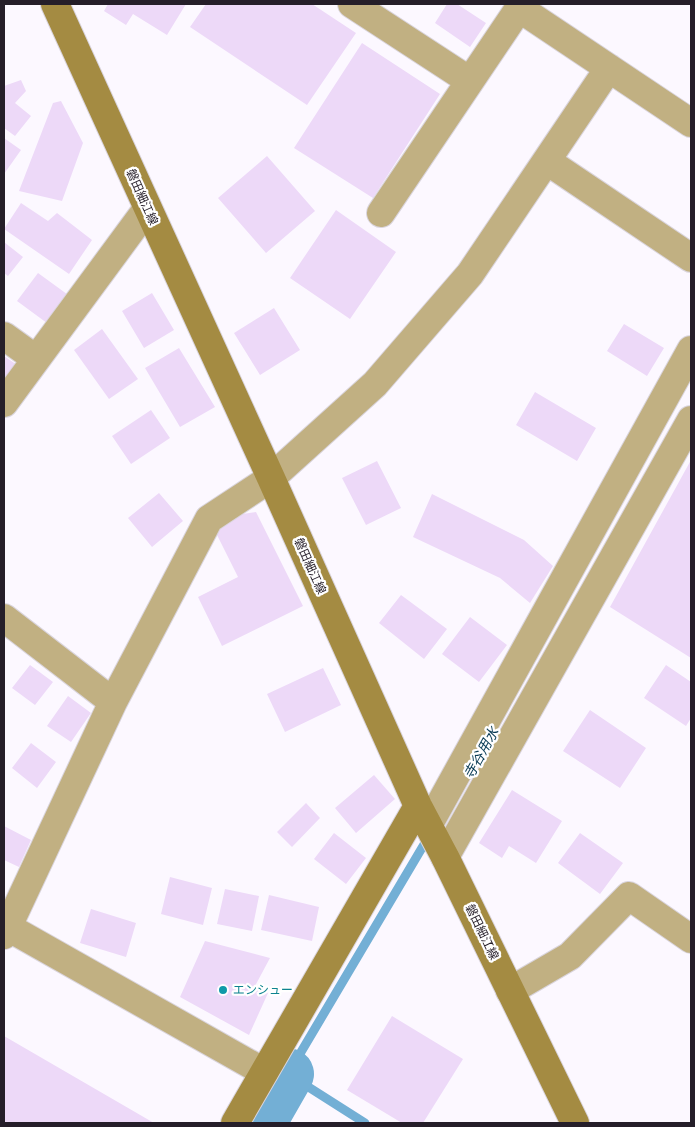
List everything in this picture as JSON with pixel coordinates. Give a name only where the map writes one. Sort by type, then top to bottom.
[{"type":"main road","name":"磐田細江線","points":[[55,4],[423,815],[575,1123]]},
{"type":"main road","points":[[235,1123],[264,1072],[423,815]]},
{"type":"street","points":[[352,4],[470,81]]},
{"type":"street","points":[[381,213],[521,6],[691,123]]},
{"type":"street","points":[[264,1072],[5,929],[113,702],[210,519],[271,478],[375,384],[470,274],[609,68]]},
{"type":"street","points":[[547,161],[691,258]]},
{"type":"street","points":[[4,403],[148,209]]},
{"type":"street","points":[[4,336],[36,359]]},
{"type":"street","points":[[423,815],[691,350]]},
{"type":"street","points":[[445,857],[691,420]]},
{"type":"street","points":[[4,618],[113,702]]},
{"type":"street","points":[[510,990],[570,956],[629,896],[691,939]]},
{"type":"building","points":[[108,4],[186,4],[167,35],[133,14],[126,25],[104,11]]},
{"type":"building","points":[[206,4],[312,4],[356,33],[307,105],[190,27]]},
{"type":"building","points":[[447,4],[457,4],[486,23],[470,47],[435,23]]},
{"type":"building","points":[[362,43],[440,94],[373,198],[294,148]]},
{"type":"building","points":[[21,80],[26,91],[15,103],[31,116],[15,136],[4,128],[4,86]]},
{"type":"building","points":[[61,101],[83,143],[62,201],[19,191],[53,103]]},
{"type":"building","points":[[4,138],[21,150],[4,174]]},
{"type":"building","points":[[267,156],[315,211],[266,253],[218,198]]},
{"type":"building","points":[[21,203],[48,221],[57,213],[92,240],[69,274],[4,229]]},
{"type":"building","points":[[336,210],[396,252],[350,319],[290,278]]},
{"type":"building","points":[[4,242],[23,257],[8,276],[4,273]]},
{"type":"building","points":[[38,273],[71,297],[51,326],[17,301]]},
{"type":"building","points":[[152,293],[174,330],[144,348],[122,311]]},
{"type":"building","points":[[274,308],[300,350],[260,375],[234,333]]},
{"type":"building","points":[[624,324],[664,348],[647,376],[607,351]]},
{"type":"building","points":[[102,329],[138,379],[109,399],[74,350]]},
{"type":"building","points":[[179,348],[215,407],[180,427],[145,368]]},
{"type":"building","points":[[4,356],[20,367],[4,391]]},
{"type":"building","points":[[535,392],[596,428],[577,461],[516,425]]},
{"type":"building","points":[[151,410],[170,438],[131,464],[112,436]]},
{"type":"building","points":[[691,460],[691,658],[610,607]]},
{"type":"building","points":[[377,461],[401,508],[366,525],[342,478]]},
{"type":"building","points":[[159,493],[183,521],[152,547],[128,518]]},
{"type":"building","points":[[432,494],[524,540],[553,566],[530,603],[500,578],[413,537]]},
{"type":"building","points":[[256,512],[303,606],[222,646],[198,597],[238,577],[209,519]]},
{"type":"building","points":[[401,595],[447,629],[424,659],[379,623]]},
{"type":"building","points":[[470,617],[507,645],[479,682],[442,654]]},
{"type":"building","points":[[30,665],[53,682],[35,705],[12,688]]},
{"type":"building","points":[[666,665],[691,682],[691,718],[686,726],[644,698]]},
{"type":"building","points":[[323,668],[341,705],[285,732],[267,694]]},
{"type":"building","points":[[68,696],[91,713],[71,742],[47,726]]},
{"type":"building","points":[[590,710],[646,748],[620,788],[563,751]]},
{"type":"building","points":[[31,743],[56,762],[37,788],[12,768]]},
{"type":"building","points":[[374,775],[395,799],[356,833],[335,808]]},
{"type":"building","points":[[512,790],[562,821],[536,863],[509,846],[502,858],[479,843]]},
{"type":"building","points":[[306,803],[320,818],[292,847],[277,832]]},
{"type":"building","points":[[4,826],[31,840],[19,867],[4,860]]},
{"type":"building","points":[[334,833],[366,858],[346,884],[314,859]]},
{"type":"building","points":[[580,833],[623,863],[600,894],[558,863]]},
{"type":"building","points":[[170,877],[212,888],[203,925],[161,914]]},
{"type":"building","points":[[225,889],[259,896],[252,931],[217,924]]},
{"type":"building","points":[[269,895],[319,907],[312,941],[261,930]]},
{"type":"building","points":[[91,909],[136,923],[126,957],[80,943]]},
{"type":"building","name":"エンシュー","points":[[205,941],[270,958],[255,986],[268,993],[249,1035],[180,997]]},
{"type":"building","points":[[392,1016],[463,1059],[423,1123],[402,1123],[347,1090]]},
{"type":"building","points":[[4,1036],[154,1123],[4,1123]]},
{"type":"waterway","name":"寺谷用水","points":[[365,1123],[288,1074],[429,836]]},
{"type":"waterway","name":"寺谷用水","points":[[260,1123],[288,1074]]},
{"type":"place","name":"エンシュー","points":[[223,990]]}]
